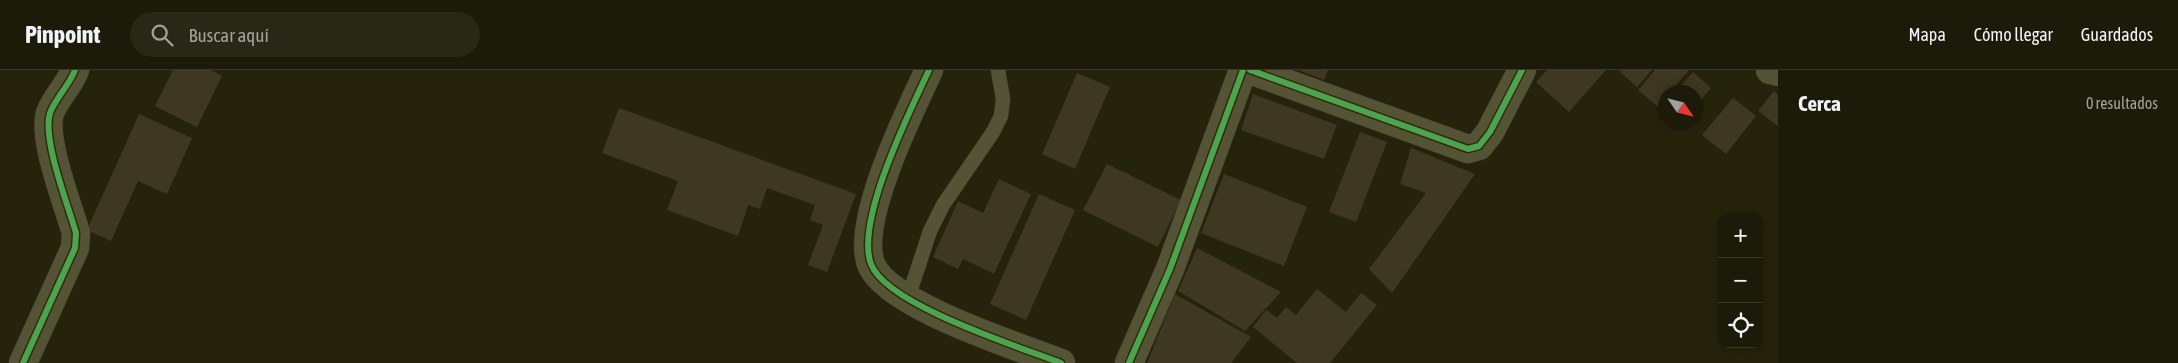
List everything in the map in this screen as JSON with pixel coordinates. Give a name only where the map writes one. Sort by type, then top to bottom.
[{"type":"street","points":[[23,363],[75,248],[76,233],[48,134],[50,114],[59,96],[70,82],[75,70]]},
{"type":"street","points":[[929,70],[902,127],[879,192],[869,229],[871,264],[878,277],[890,288],[908,298],[967,328],[1061,363]]},
{"type":"street","points":[[1129,363],[1170,269],[1243,70]]},
{"type":"street","points":[[1250,70],[1388,122],[1468,149],[1479,146],[1490,132],[1522,70]]},
{"type":"street","points":[[1770,70],[1778,72]]},
{"type":"lane","points":[[908,298],[930,231],[943,205],[993,132],[1001,116],[1003,99],[998,70]]},
{"type":"building","points":[[173,70],[211,70],[222,76],[197,127],[155,106]]},
{"type":"building","points":[[1298,70],[1328,70],[1324,80]]},
{"type":"building","points":[[1547,70],[1606,70],[1569,112],[1536,82]]},
{"type":"building","points":[[1621,70],[1652,70],[1637,87],[1620,72]]},
{"type":"building","points":[[1655,70],[1689,70],[1676,85],[1658,85],[1658,107],[1638,90]]},
{"type":"building","points":[[1693,72],[1711,88],[1703,98],[1703,85],[1681,85]]},
{"type":"building","points":[[1077,73],[1110,87],[1075,169],[1042,154]]},
{"type":"building","points":[[1774,91],[1778,95],[1778,126],[1758,111]]},
{"type":"building","points":[[1253,94],[1337,125],[1324,159],[1241,130]]},
{"type":"building","points":[[1733,98],[1756,116],[1726,154],[1702,135]]},
{"type":"building","points":[[619,108],[856,194],[827,272],[808,265],[823,225],[810,220],[815,205],[767,188],[760,209],[748,205],[738,236],[667,210],[678,181],[602,153]]},
{"type":"building","points":[[139,114],[192,138],[167,194],[138,181],[111,241],[87,230]]},
{"type":"building","points":[[1360,132],[1387,142],[1356,222],[1329,212]]},
{"type":"building","points":[[1411,148],[1475,174],[1392,293],[1369,269],[1426,193],[1400,184]]},
{"type":"building","points":[[1107,164],[1181,200],[1158,247],[1083,210]]},
{"type":"building","points":[[1224,174],[1307,207],[1284,266],[1201,233]]},
{"type":"building","points":[[999,179],[1031,194],[994,274],[963,259],[958,269],[933,257],[958,201],[983,213]]},
{"type":"building","points":[[1039,194],[1075,210],[1026,320],[990,304]]},
{"type":"building","points":[[1197,248],[1281,292],[1245,331],[1178,291]]},
{"type":"building","points":[[1317,289],[1346,312],[1361,293],[1377,305],[1330,363],[1297,363],[1253,327],[1266,310],[1277,318],[1286,307],[1296,315]]},
{"type":"building","points":[[1175,294],[1251,337],[1231,363],[1147,363]]},
{"type":"cycle path","points":[[23,363],[75,248],[76,233],[53,155],[48,124],[50,113],[75,70]]},
{"type":"cycle path","points":[[929,70],[898,138],[877,195],[868,245],[871,264],[882,279],[901,295],[927,309],[956,323],[1061,363]]},
{"type":"cycle path","points":[[1129,363],[1170,269],[1243,70]]},
{"type":"cycle path","points":[[1250,70],[1468,149],[1479,146],[1490,132],[1522,70]]}]
